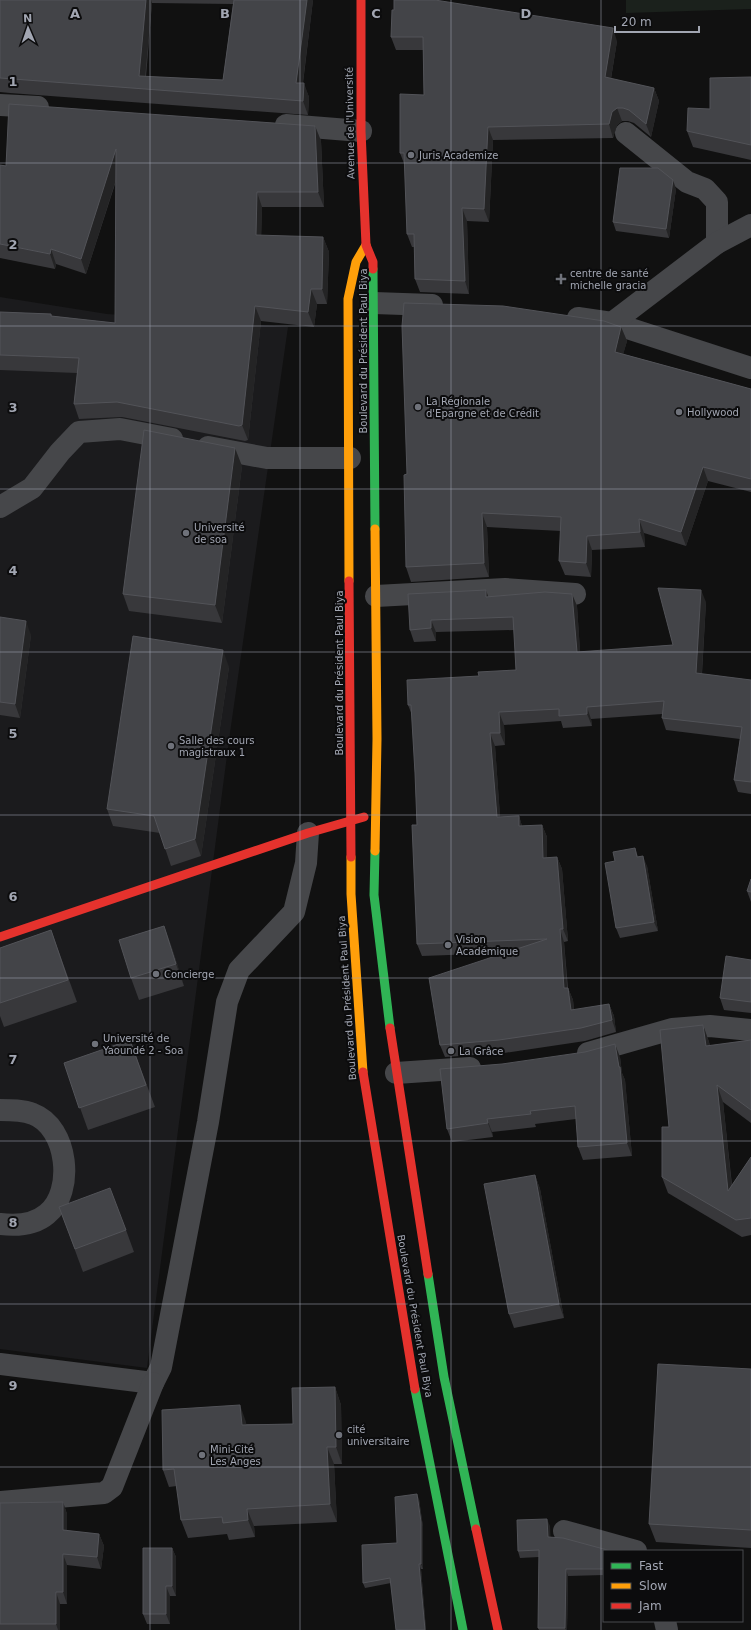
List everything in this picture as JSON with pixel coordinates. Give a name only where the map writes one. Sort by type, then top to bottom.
[{"type":"main road","name":"Avenue de l'Université","points":[[361,0],[360,131],[366,245]]},
{"type":"main road","name":"Boulevard du Président Paul Biya","points":[[366,245],[374,262],[377,739],[374,895],[396,1073],[444,1377],[498,1630]]},
{"type":"main road","name":"Boulevard du Président Paul Biya","points":[[366,245],[356,262],[348,299],[351,894],[362,1068],[414,1382],[463,1630]]},
{"type":"main road","points":[[0,937],[308,833],[376,813]]},
{"type":"street","points":[[0,104],[55,108]]},
{"type":"street","points":[[266,124],[360,131]]},
{"type":"street","points":[[626,133],[687,182],[705,189],[717,202],[717,243]]},
{"type":"street","points":[[612,323],[717,243],[751,225]]},
{"type":"street","points":[[374,303],[453,306]]},
{"type":"street","points":[[561,316],[612,323],[751,368]]},
{"type":"street","points":[[0,507],[32,488],[60,452],[79,432],[120,429],[267,458],[350,458]]},
{"type":"street","points":[[376,596],[505,589],[575,594]]},
{"type":"street","points":[[0,1502],[104,1493],[109,1491],[112,1487],[153,1383],[161,1367],[206,1137],[227,1002],[239,970],[294,912],[306,863],[308,833]]},
{"type":"street","points":[[565,1056],[588,1053],[672,1029],[710,1026],[751,1030]]},
{"type":"street","points":[[396,1073],[489,1066]]},
{"type":"street","points":[[0,1110],[12,1110],[34,1114],[50,1126],[57,1135],[62,1149],[63,1187],[58,1200],[47,1214],[27,1224],[0,1224]]},
{"type":"street","points":[[0,1364],[153,1383]]},
{"type":"street","points":[[564,1531],[632,1550]]},
{"type":"shaded area","points":[[626,0],[751,0],[751,9],[626,13]]},
{"type":"shaded area","name":"Université de Yaoundé 2 - Soa","points":[[0,297],[107,314],[288,327],[229,740],[147,1368],[0,1349]]},
{"type":"building","points":[[0,0],[146,0],[139,76],[223,80],[234,0],[307,0],[296,83],[304,83],[303,101],[0,78]]},
{"type":"building","points":[[394,0],[435,0],[613,28],[605,77],[654,88],[646,124],[629,110],[617,108],[612,112],[609,124],[488,127],[484,209],[462,208],[465,281],[415,279],[414,234],[407,234],[404,153],[400,153],[400,94],[424,95],[423,37],[391,37]]},
{"type":"building","points":[[751,77],[751,145],[687,131],[688,108],[710,109],[710,78]]},
{"type":"building","points":[[9,104],[315,126],[318,192],[257,192],[256,235],[323,237],[322,289],[311,289],[308,312],[255,306],[242,425],[239,426],[117,402],[74,404],[79,358],[0,355],[0,312],[51,314],[51,316],[115,323],[116,149],[81,259],[51,249],[50,254],[0,244],[0,165],[6,166]]},
{"type":"building","points":[[620,168],[658,168],[673,180],[666,229],[613,222]]},
{"type":"building","points":[[404,303],[503,306],[604,321],[621,327],[615,352],[751,389],[751,479],[703,467],[681,532],[639,519],[640,532],[587,536],[586,563],[559,561],[561,517],[482,513],[484,563],[406,567],[404,475],[407,474],[402,326]]},
{"type":"building","name":"Université de soa","points":[[144,430],[235,448],[215,605],[123,594]]},
{"type":"building","points":[[658,588],[701,590],[696,673],[751,680],[751,782],[734,780],[742,727],[662,718],[664,701],[587,707],[587,714],[559,716],[559,709],[499,712],[500,733],[490,733],[497,817],[519,816],[519,826],[542,825],[543,858],[557,857],[563,929],[560,929],[564,988],[568,988],[571,1010],[609,1004],[612,1020],[581,1028],[499,1040],[440,1045],[429,978],[547,939],[417,944],[412,825],[417,825],[411,705],[408,705],[407,680],[479,676],[478,672],[516,670],[513,617],[431,620],[431,628],[410,630],[408,594],[486,590],[486,597],[545,592],[572,594],[577,652],[673,645]]},
{"type":"building","points":[[0,617],[26,621],[15,704],[0,702]]},
{"type":"building","name":"Salle des cours magistraux 1","points":[[133,636],[223,650],[195,839],[165,849],[154,816],[107,809]]},
{"type":"building","points":[[635,848],[637,857],[643,856],[654,922],[616,928],[605,863],[615,861],[613,852]]},
{"type":"building","points":[[751,879],[751,892],[747,891]]},
{"type":"building","points":[[164,926],[176,964],[131,978],[119,940]]},
{"type":"building","points":[[51,930],[68,980],[0,1003],[0,948]]},
{"type":"building","points":[[726,956],[751,960],[751,1002],[720,998]]},
{"type":"building","points":[[703,1025],[706,1046],[751,1040],[751,1110],[717,1085],[728,1191],[751,1157],[751,1218],[736,1220],[662,1177],[662,1127],[669,1127],[660,1030]]},
{"type":"building","points":[[130,1040],[146,1085],[79,1108],[64,1063]]},
{"type":"building","points":[[615,1044],[620,1067],[627,1143],[578,1147],[575,1106],[530,1111],[531,1114],[487,1119],[488,1123],[447,1129],[440,1069],[502,1064],[585,1052]]},
{"type":"building","points":[[535,1175],[559,1304],[509,1314],[484,1184]]},
{"type":"building","points":[[110,1188],[126,1230],[75,1249],[59,1207]]},
{"type":"building","points":[[658,1364],[751,1369],[751,1530],[649,1524]]},
{"type":"building","points":[[335,1387],[336,1447],[327,1447],[330,1504],[247,1509],[248,1520],[223,1523],[222,1517],[181,1520],[174,1469],[163,1470],[162,1410],[240,1405],[242,1425],[293,1424],[292,1388]]},
{"type":"building","points":[[417,1494],[421,1522],[421,1564],[419,1564],[425,1630],[396,1630],[390,1578],[363,1583],[362,1545],[397,1543],[395,1497]]},
{"type":"building","points":[[63,1502],[63,1530],[99,1534],[97,1557],[63,1554],[63,1592],[56,1592],[56,1624],[0,1624],[0,1503]]},
{"type":"building","points":[[547,1519],[548,1537],[563,1538],[607,1550],[603,1550],[603,1569],[566,1569],[565,1628],[538,1628],[539,1550],[518,1551],[517,1520]]},
{"type":"building","points":[[143,1548],[172,1548],[172,1586],[166,1586],[166,1614],[143,1614]]},
{"type":"traffic: fast","points":[[373,269],[375,529]]},
{"type":"traffic: fast","points":[[375,851],[374,895],[390,1028]]},
{"type":"traffic: fast","points":[[428,1274],[444,1377],[476,1529]]},
{"type":"traffic: fast","points":[[415,1389],[463,1630]]},
{"type":"traffic: slow","points":[[349,581],[348,299],[356,262],[366,245]]},
{"type":"traffic: slow","points":[[375,529],[377,739],[375,851]]},
{"type":"traffic: slow","points":[[351,857],[351,894],[363,1072]]},
{"type":"traffic: jam","points":[[361,0],[361,131],[366,245],[373,262],[373,269]]},
{"type":"traffic: jam","points":[[349,581],[351,857]]},
{"type":"traffic: jam","points":[[0,937],[308,833],[364,817]]},
{"type":"traffic: jam","points":[[390,1028],[428,1274]]},
{"type":"traffic: jam","points":[[363,1072],[415,1389]]},
{"type":"traffic: jam","points":[[476,1529],[498,1630]]},
{"type":"place","name":"Juris Academize","points":[[411,155]]},
{"type":"place","name":"centre de santé michelle gracia","points":[[561,279]]},
{"type":"place","name":"La Régionale d'Epargne et de Crédit","points":[[418,407]]},
{"type":"place","name":"Hollywood","points":[[679,412]]},
{"type":"place","name":"Université de soa","points":[[186,533]]},
{"type":"place","name":"Salle des cours magistraux 1","points":[[171,746]]},
{"type":"place","name":"Vision Académique","points":[[448,945]]},
{"type":"place","name":"Concierge","points":[[156,974]]},
{"type":"place","name":"Université de Yaoundé 2 - Soa","points":[[95,1044]]},
{"type":"place","name":"La Grâce","points":[[451,1051]]},
{"type":"place","name":"cité universitaire","points":[[339,1435]]},
{"type":"place","name":"Mini-Cité Les Anges","points":[[202,1455]]}]
